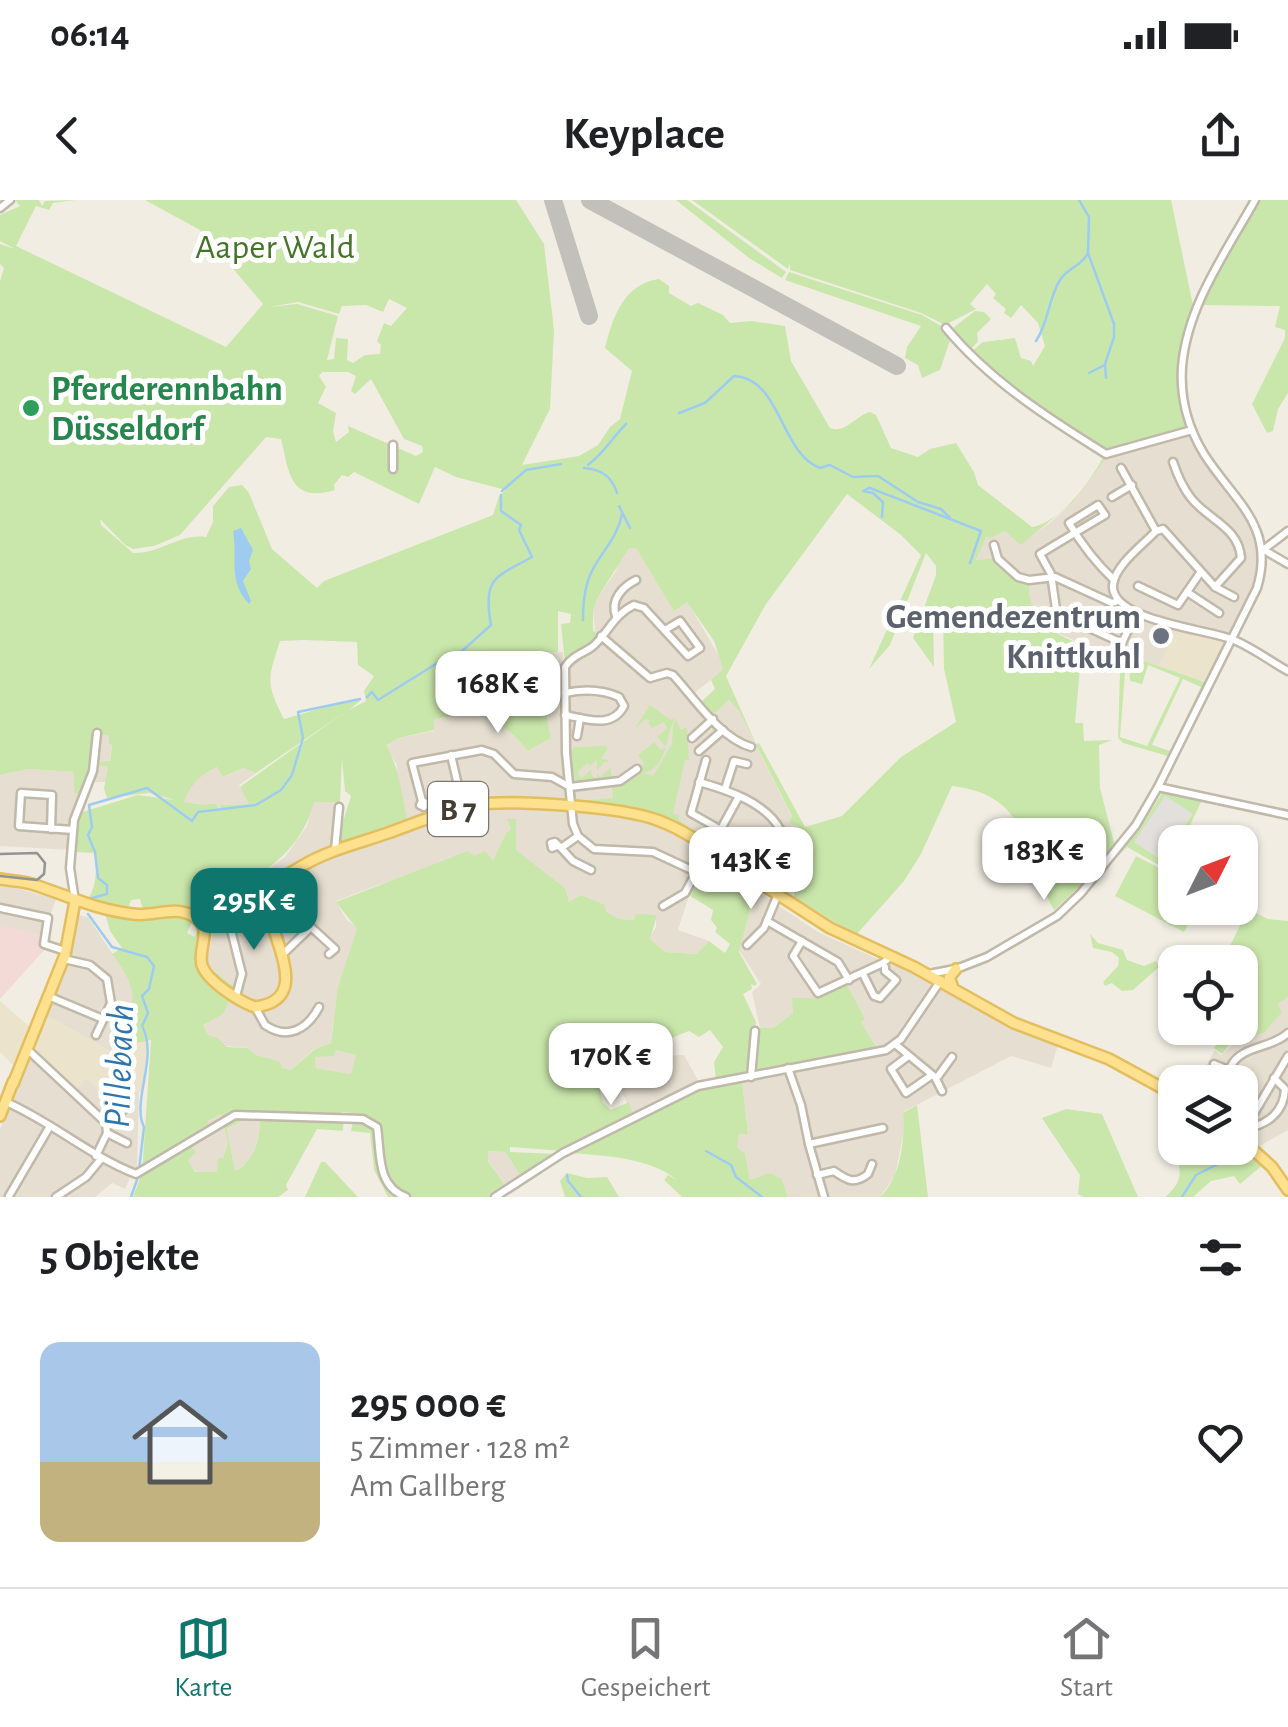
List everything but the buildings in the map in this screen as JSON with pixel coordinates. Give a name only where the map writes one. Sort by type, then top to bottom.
[{"type":"main road","name":"B 7","points":[[256,1007],[269,1004],[281,990],[286,973],[269,913],[271,893],[288,874],[336,851],[464,808],[496,803],[573,807],[642,815],[673,826],[837,932],[894,957],[1023,1027],[1109,1059],[1158,1086]]},
{"type":"main road","points":[[0,880],[134,914],[174,911],[191,915],[205,932],[204,968],[236,996],[256,1007]]},
{"type":"main road","points":[[0,1116],[48,996],[75,902]]},
{"type":"main road","points":[[953,988],[948,978],[956,969]]},
{"type":"main road","points":[[1258,1153],[1288,1190]]},
{"type":"street","points":[[927,974],[986,958],[1040,928],[1069,906],[1136,825],[1158,788],[1257,588],[1263,550],[1253,520],[1207,459],[1192,430],[1182,387],[1186,341],[1210,282],[1254,200]]},
{"type":"street","points":[[0,208],[9,201]]},
{"type":"street","points":[[946,328],[1008,390],[1108,454],[1192,430]]},
{"type":"street","points":[[392,445],[393,469]]},
{"type":"street","points":[[1173,462],[1192,500],[1224,523],[1241,552],[1241,558],[1216,587]]},
{"type":"street","points":[[1121,468],[1156,531]]},
{"type":"street","points":[[1112,497],[1132,485]]},
{"type":"street","points":[[1114,580],[1088,552],[1075,533],[1071,519],[1096,505],[1105,515],[1075,533],[1040,554],[1052,578],[1059,613],[1122,643]]},
{"type":"street","points":[[1234,596],[1216,587],[1200,572],[1163,529],[1156,531],[1123,566],[1113,590],[1118,601],[1136,613],[1232,639],[1288,671]]},
{"type":"street","points":[[1263,550],[1288,531]]},
{"type":"street","points":[[994,544],[998,559],[1018,576],[1030,580],[1052,578],[1112,603],[1118,601]]},
{"type":"street","points":[[1263,550],[1288,564]]},
{"type":"street","points":[[1138,586],[1178,605],[1200,572]]},
{"type":"street","points":[[616,616],[618,595],[636,580]]},
{"type":"street","points":[[1188,592],[1219,613]]},
{"type":"street","points":[[665,630],[680,621],[698,641],[699,649],[688,656],[639,605],[631,606],[565,668],[566,754],[573,824],[578,836],[594,849],[652,852],[696,872]]},
{"type":"street","points":[[1119,655],[1136,613]]},
{"type":"street","points":[[601,636],[652,679],[667,673],[673,675],[720,733],[751,747]]},
{"type":"street","points":[[565,693],[597,690],[626,701],[624,709],[612,720],[565,715]]},
{"type":"street","points":[[578,736],[580,718]]},
{"type":"street","points":[[692,738],[710,722]]},
{"type":"street","points":[[75,902],[70,868],[75,817],[93,771],[97,733]]},
{"type":"street","points":[[700,751],[720,733]]},
{"type":"street","points":[[422,801],[412,763],[450,755],[488,751],[514,774],[552,776],[570,787],[620,781],[637,769]]},
{"type":"street","points":[[450,755],[464,808]]},
{"type":"street","points":[[699,782],[724,789],[779,825],[782,831],[765,858],[691,812],[699,782],[706,760]]},
{"type":"street","points":[[724,789],[734,761],[746,764]]},
{"type":"street","points":[[1158,788],[1288,815]]},
{"type":"street","points":[[51,829],[52,796],[20,793],[18,825],[51,829],[74,830]]},
{"type":"street","points":[[663,906],[688,888],[738,798]]},
{"type":"street","points":[[336,851],[339,807]]},
{"type":"street","points":[[578,836],[559,847],[577,864],[591,870]]},
{"type":"street","points":[[62,896],[74,886]]},
{"type":"street","points":[[747,944],[764,928],[778,894]]},
{"type":"street","points":[[0,908],[49,918],[44,944],[90,965],[108,979],[112,998],[96,1035]]},
{"type":"street","points":[[226,910],[242,974],[236,996]]},
{"type":"street","points":[[767,921],[838,962],[849,980]]},
{"type":"street","points":[[283,954],[312,927],[335,948],[329,954]]},
{"type":"street","points":[[802,941],[794,956],[815,992],[840,986],[894,957]]},
{"type":"street","points":[[840,986],[885,967],[894,957]]},
{"type":"street","points":[[864,975],[874,996],[880,998],[896,980],[885,972],[885,967]]},
{"type":"street","points":[[496,1197],[562,1153],[698,1086],[884,1051],[895,1044],[940,981],[956,969]]},
{"type":"street","points":[[48,996],[103,1019]]},
{"type":"street","points":[[256,1007],[265,1025],[284,1033],[302,1028],[319,1007]]},
{"type":"street","points":[[752,1077],[755,1032]]},
{"type":"street","points":[[1234,1065],[1239,1054],[1274,1044],[1288,1033]]},
{"type":"street","points":[[895,1044],[934,1077],[942,1091]]},
{"type":"street","points":[[27,1049],[107,1130],[128,1143]]},
{"type":"street","points":[[1259,1104],[1288,1056]]},
{"type":"street","points":[[907,1057],[891,1069],[905,1092],[934,1077],[952,1057]]},
{"type":"street","points":[[788,1068],[824,1197]]},
{"type":"street","points":[[1258,1124],[1270,1120],[1281,1106],[1285,1089],[1274,1078]]},
{"type":"street","points":[[56,1197],[79,1182],[98,1157],[107,1130],[126,1101]]},
{"type":"street","points":[[6,1102],[98,1157],[140,1172],[235,1115],[354,1117],[376,1127],[384,1176],[395,1192],[406,1197]]},
{"type":"street","points":[[0,1192],[10,1196],[50,1126]]},
{"type":"street","points":[[809,1144],[884,1128]]},
{"type":"street","points":[[817,1175],[834,1172],[848,1181],[856,1180],[868,1174],[872,1164]]},
{"type":"shaded area","points":[[1189,433],[1248,519],[1261,551],[1254,586],[1207,683],[1121,653],[1114,657],[1040,624],[1018,576],[998,559],[976,560],[985,537],[1005,531],[1021,544],[1051,522],[1073,502],[1108,456]]},
{"type":"shaded area","points":[[629,548],[636,548],[674,610],[687,601],[726,668],[693,694],[713,715],[729,700],[739,711],[792,817],[809,837],[779,886],[717,848],[707,857],[687,894],[678,930],[709,941],[696,954],[665,952],[649,939],[656,927],[656,915],[619,919],[566,900],[565,888],[515,850],[516,819],[508,820],[511,829],[493,862],[473,856],[336,901],[346,919],[358,929],[331,1043],[314,1049],[291,1070],[282,1069],[278,1061],[256,1055],[248,1048],[226,1046],[218,1038],[208,1036],[203,1025],[236,990],[206,965],[212,936],[209,925],[196,911],[243,906],[260,898],[251,881],[285,857],[307,826],[314,801],[340,802],[335,855],[409,828],[397,765],[385,745],[434,731],[433,719],[468,711],[496,718],[528,751],[551,738],[534,653],[563,652],[563,664],[596,639],[593,611],[598,597]]},
{"type":"shaded area","points":[[1178,626],[1225,643],[1205,682],[1158,667]]},
{"type":"shaded area","points":[[97,735],[109,735],[112,744],[106,782],[91,782],[77,811],[71,850],[0,846],[0,775],[27,769],[74,772]]},
{"type":"shaded area","points":[[217,767],[224,777],[243,768],[256,773],[239,785],[250,804],[222,805],[220,810],[215,803],[183,802],[196,778]]},
{"type":"shaded area","points":[[1165,796],[1192,813],[1184,825],[1158,825],[1158,858],[1134,842]]},
{"type":"shaded area","points":[[0,884],[56,899],[43,936],[20,931],[0,933]]},
{"type":"shaded area","points":[[755,890],[818,932],[896,964],[1019,1030],[1058,1045],[1051,1068],[1011,1056],[903,1112],[904,1130],[895,1176],[880,1197],[788,1197],[782,1179],[750,1181],[745,1153],[736,1148],[739,1134],[748,1133],[742,1080],[878,1050],[860,1021],[865,1019],[847,986],[818,998],[793,998],[793,1013],[773,1028],[760,1028],[752,992],[761,984],[739,950]]},
{"type":"shaded area","points":[[76,915],[88,917],[132,983],[134,995],[117,1055],[46,1015],[64,971]]},
{"type":"shaded area","points":[[5,926],[45,937],[46,948],[0,999],[0,929]]},
{"type":"shaded area","points":[[1288,997],[1288,1130],[1258,1147],[1258,1065],[1207,1065],[1215,1050],[1221,1055],[1232,1045],[1258,1045],[1258,1034],[1264,1033],[1281,1012],[1278,1004]]},
{"type":"shaded area","points":[[0,1001],[31,1028],[15,1067],[0,1052]]},
{"type":"shaded area","points":[[46,1015],[117,1055],[122,1046],[147,1038],[143,1092],[125,1091],[113,1105],[86,1079],[75,1091],[33,1050]]},
{"type":"shaded area","points":[[336,1049],[357,1055],[351,1074],[316,1068],[315,1057]]},
{"type":"shaded area","points":[[30,1055],[86,1079],[139,1092],[137,1172],[132,1173],[125,1189],[112,1183],[95,1197],[0,1197],[0,1129]]},
{"type":"shaded area","points":[[684,1055],[700,1084],[633,1116],[607,1059]]},
{"type":"shaded area","points":[[221,1113],[228,1143],[217,1173],[196,1172],[187,1160],[195,1153],[192,1148],[203,1139],[208,1121]]},
{"type":"shaded area","points":[[247,1119],[260,1121],[260,1133],[251,1159],[235,1172],[227,1127]]},
{"type":"shaded area","points":[[487,1151],[505,1152],[523,1179],[507,1188],[488,1160]]},
{"type":"green space","name":"Aaper Wald","points":[[15,200],[39,200],[42,206],[45,201],[76,200],[53,203],[49,210],[36,206],[16,246],[226,347],[263,304],[200,230],[145,200],[516,200],[544,244],[554,330],[550,409],[522,465],[579,456],[598,445],[620,419],[632,371],[605,348],[616,313],[637,287],[659,279],[669,286],[669,293],[691,306],[698,303],[723,315],[730,323],[751,321],[785,326],[791,361],[830,428],[845,427],[870,412],[876,415],[891,448],[918,457],[930,449],[956,443],[978,485],[1032,527],[1055,517],[1021,545],[1005,531],[986,537],[976,560],[996,558],[1029,581],[1035,613],[1055,632],[1114,657],[1082,647],[1075,723],[1083,723],[1084,741],[1112,740],[1099,745],[1100,788],[1115,846],[1092,875],[1054,910],[1011,814],[997,801],[952,786],[904,881],[856,935],[794,897],[796,878],[788,873],[809,837],[789,823],[792,816],[739,711],[729,700],[713,715],[701,702],[715,689],[711,680],[723,669],[714,641],[687,602],[674,611],[636,548],[629,548],[598,597],[593,630],[598,635],[588,647],[565,664],[561,624],[570,623],[571,614],[558,611],[558,652],[534,653],[551,738],[528,751],[487,716],[467,714],[434,719],[434,730],[386,745],[398,773],[408,823],[340,847],[341,828],[351,796],[345,791],[342,759],[340,802],[314,802],[290,848],[251,881],[253,891],[261,897],[243,906],[196,911],[211,930],[206,965],[237,989],[235,992],[205,966],[207,930],[199,916],[139,912],[143,910],[140,899],[131,900],[128,910],[87,901],[96,866],[94,853],[74,852],[79,813],[138,795],[175,800],[149,793],[107,798],[104,789],[108,766],[96,763],[110,761],[109,735],[96,735],[96,754],[83,794],[74,793],[74,772],[28,769],[0,775],[0,281],[4,268],[0,264],[0,244],[15,249],[0,241],[0,215],[20,206]],"holes":[[[389,299],[407,308],[391,326],[384,323],[377,341],[380,354],[365,355],[353,363],[347,360],[348,339],[336,338],[334,359],[327,360],[338,316],[297,304],[269,307],[298,302],[339,314],[342,306],[366,305],[383,312]],[[322,372],[348,372],[356,376],[351,391],[355,394],[371,379],[404,439],[422,446],[423,452],[416,456],[348,426],[349,432],[336,442],[336,413],[318,403],[326,387],[319,376]],[[266,437],[281,439],[289,473],[308,492],[335,490],[334,485],[342,475],[348,477],[354,472],[419,504],[435,467],[456,477],[506,490],[499,496],[493,515],[324,581],[317,588],[272,549],[242,485],[229,487],[213,506],[213,522],[206,537],[187,538],[133,553],[101,525],[100,519],[133,549],[154,546],[180,535]],[[847,494],[921,555],[869,669],[890,645],[926,553],[936,566],[936,575],[913,638],[934,667],[933,617],[943,614],[944,669],[956,722],[901,757],[842,816],[805,827],[759,743],[756,744],[726,676],[766,604]],[[280,641],[357,642],[358,665],[374,676],[364,691],[366,701],[349,710],[361,700],[284,719],[271,688]],[[345,712],[303,742],[292,776],[300,744],[240,787],[249,804],[221,805],[220,810],[215,803],[184,802],[193,785],[211,770],[217,767],[223,777],[243,768],[256,773]]]},
{"type":"green space","points":[[676,200],[687,200],[786,272],[782,278],[749,258]]},
{"type":"green space","points":[[692,200],[1171,200],[1194,310],[1184,332],[1179,364],[1182,410],[1188,429],[1109,453],[1018,395],[971,352],[983,342],[1015,338],[1021,358],[1031,361],[1033,366],[1045,346],[1038,323],[1021,305],[1011,318],[1004,313],[1006,309],[993,298],[996,294],[987,284],[970,304],[976,309],[945,325],[921,313],[790,270],[790,263],[788,269]]},
{"type":"green space","points":[[1258,200],[1288,200],[1288,393],[1278,409],[1273,431],[1267,433],[1252,404],[1285,338],[1285,330],[1275,327],[1280,306],[1202,305]]},
{"type":"green space","points":[[789,272],[922,315],[941,326],[951,337],[940,370],[922,378],[918,365],[905,358],[907,347],[921,326],[785,280]]},
{"type":"green space","points":[[975,311],[984,312],[991,319],[977,333],[978,341],[969,352],[949,331]]},
{"type":"green space","points":[[1105,454],[1108,456],[1073,502],[1057,516],[1084,487]]},
{"type":"green space","points":[[1121,653],[1207,683],[1171,757],[1123,743],[1118,738],[1120,672],[1125,673],[1120,737],[1147,746],[1180,678],[1148,665],[1142,684],[1130,681],[1129,663],[1121,660]],"holes":[[[1183,679],[1201,687],[1170,751],[1152,745]]]},
{"type":"green space","points":[[650,705],[671,720],[676,717],[666,747],[657,737],[667,728],[664,722],[652,728],[646,719],[635,728]]},
{"type":"green space","points":[[676,719],[681,730],[687,727],[689,760],[685,760],[673,814],[711,842],[620,807],[576,803],[575,796],[578,801],[613,798],[612,786],[579,787],[616,785],[637,771],[653,776],[672,744]]},
{"type":"green space","points":[[654,742],[661,750],[666,747],[653,769],[644,773],[640,770],[644,763],[638,755]]},
{"type":"green space","points":[[606,746],[601,759],[608,760],[609,763],[606,761],[597,770],[597,760],[578,771],[582,778],[591,769],[592,776],[597,778],[597,773],[600,777],[610,768],[612,777],[598,782],[575,781],[570,753],[574,747]]},
{"type":"green space","points":[[1162,793],[1203,798],[1190,825],[1185,825],[1192,814],[1165,796],[1164,825],[1158,825],[1158,864],[1127,847],[1104,870]]},
{"type":"green space","points":[[507,819],[516,819],[516,850],[565,888],[569,902],[581,895],[605,905],[606,912],[619,919],[634,920],[636,914],[657,915],[650,939],[665,952],[696,954],[709,941],[725,953],[730,944],[715,932],[713,910],[687,894],[707,857],[755,890],[739,952],[757,984],[751,983],[752,989],[743,994],[756,1022],[750,1075],[716,1081],[714,1062],[723,1047],[710,1030],[699,1037],[689,1031],[669,1039],[672,1052],[607,1058],[617,1078],[605,1079],[599,1087],[603,1103],[611,1110],[629,1102],[633,1116],[563,1151],[510,1147],[510,1152],[558,1154],[523,1179],[505,1152],[488,1151],[488,1161],[507,1188],[493,1197],[388,1197],[374,1170],[370,1133],[351,1131],[354,1117],[361,1114],[341,1112],[343,1131],[317,1129],[286,1185],[288,1190],[278,1197],[133,1197],[142,1173],[151,1040],[122,1046],[132,1007],[131,989],[112,954],[122,948],[110,931],[105,913],[176,914],[193,919],[187,933],[195,937],[199,925],[199,960],[231,997],[223,1014],[203,1025],[208,1035],[227,1047],[248,1048],[291,1070],[315,1049],[331,1043],[338,987],[357,929],[336,902],[468,851],[474,856],[485,851],[493,861],[511,829]],"holes":[[[336,1050],[356,1055],[351,1074],[316,1068],[315,1057],[334,1056]],[[221,1114],[228,1143],[223,1158],[218,1158],[217,1172],[195,1172],[188,1160],[196,1152],[192,1148],[209,1128],[208,1121]],[[247,1119],[260,1121],[254,1151],[235,1171],[227,1128]]]},
{"type":"green space","points":[[1136,856],[1158,867],[1158,918],[1115,896]]},
{"type":"green space","points":[[1258,914],[1288,921],[1288,997],[1278,1004],[1282,1012],[1264,1033],[1258,1034],[1258,945],[1230,945],[1240,925],[1258,925]]},
{"type":"green space","points":[[1090,934],[1098,943],[1123,950],[1127,960],[1144,966],[1156,961],[1158,968],[1133,990],[1122,991],[1112,983],[1105,986],[1103,982],[1118,966],[1119,958],[1112,952],[1093,948]]},
{"type":"green space","points":[[847,985],[865,1019],[861,1022],[878,1050],[755,1075],[753,1056],[760,1028],[773,1028],[793,1013],[792,998],[818,998]]},
{"type":"green space","points":[[1216,1045],[1229,1045],[1222,1054],[1214,1048]]},
{"type":"green space","points":[[742,1080],[748,1134],[739,1134],[737,1148],[745,1153],[750,1180],[770,1173],[782,1179],[788,1197],[682,1197],[664,1180],[668,1175],[677,1180],[653,1166],[571,1153],[574,1148],[703,1086]]},
{"type":"green space","points":[[917,1105],[928,1197],[880,1197],[897,1169],[903,1113]]},
{"type":"green space","points":[[1066,1109],[1102,1114],[1138,1197],[1078,1194],[1080,1175],[1042,1118]]},
{"type":"green space","points":[[1258,1158],[1264,1164],[1240,1184],[1234,1176],[1211,1181],[1193,1197],[1165,1197],[1178,1180],[1179,1165],[1258,1165]]},
{"type":"green space","points":[[321,1162],[325,1162],[358,1197],[305,1197]]},
{"type":"green space","points":[[567,1173],[607,1177],[619,1197],[565,1197],[560,1181]]},
{"type":"water","points":[[241,528],[253,550],[251,569],[243,581],[249,604],[238,586],[235,569],[233,531]]},
{"type":"waterway","points":[[1079,200],[1089,217],[1088,253],[1114,324],[1105,364],[1106,378]]},
{"type":"waterway","points":[[1036,341],[1060,280],[1088,253]]},
{"type":"waterway","points":[[1089,373],[1105,365]]},
{"type":"waterway","points":[[679,413],[705,403],[734,376],[750,380],[762,389],[807,460],[820,468],[830,465],[853,477],[878,476],[918,502],[941,509],[950,518]]},
{"type":"waterway","name":"Pillebach","points":[[588,465],[626,424]]},
{"type":"waterway","name":"Pillebach","points":[[502,491],[526,470],[561,464]]},
{"type":"waterway","points":[[584,468],[605,475],[617,493]]},
{"type":"waterway","points":[[869,488],[863,491],[873,493],[883,502],[882,517]]},
{"type":"waterway","points":[[870,488],[981,531],[970,563]]},
{"type":"waterway","name":"Pillebach","points":[[367,697],[372,692],[378,700],[439,662],[452,660],[491,625],[489,597],[495,580],[532,557],[519,530],[521,525],[501,511],[501,495]]},
{"type":"waterway","points":[[619,506],[630,528]]},
{"type":"waterway","points":[[583,620],[589,577],[622,514]]},
{"type":"waterway","name":"Pillebach","points":[[92,898],[107,894],[107,885],[98,878],[88,835],[92,827],[89,805],[147,788],[192,821],[198,812],[256,805],[281,790],[292,775],[303,738],[298,712],[360,699]]},
{"type":"waterway","name":"Pillebach","points":[[88,914],[112,947],[147,957],[154,966],[149,989],[142,996],[148,1013],[142,1026],[148,1051],[139,1170]]},
{"type":"waterway","points":[[706,1151],[731,1165],[736,1177],[762,1197]]},
{"type":"waterway","points":[[1182,1197],[1196,1175],[1216,1165]]},
{"type":"waterway","points":[[567,1175],[581,1197]]},
{"type":"waterway","name":"Pillebach","points":[[131,1197],[138,1177]]},
{"type":"runway","points":[[553,200],[589,316]]},
{"type":"runway","points":[[590,200],[897,366]]},
{"type":"tram line","points":[[0,854],[37,853],[45,863],[44,874],[37,880],[0,876]]},
{"type":"place","name":"Pferderennbahn Düsseldorf","points":[[31,408]]},
{"type":"place","name":"Gemendezentrum Knittkuhl","points":[[1161,636]]}]
